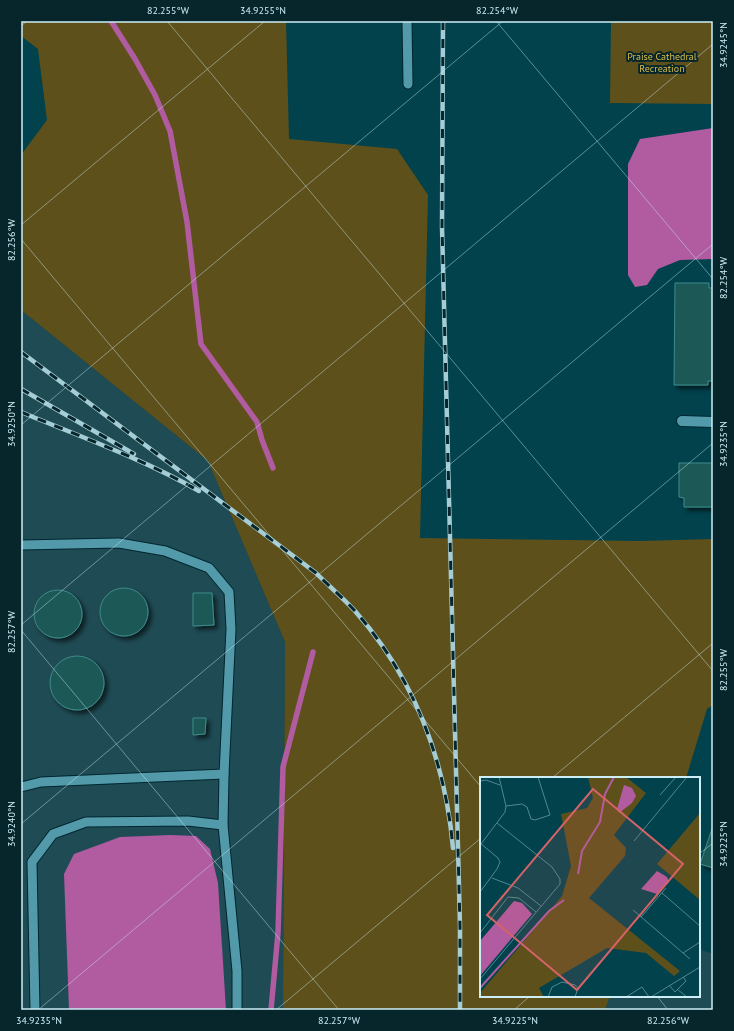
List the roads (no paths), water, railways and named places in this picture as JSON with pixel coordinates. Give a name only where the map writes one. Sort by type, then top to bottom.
[{"type":"street","points":[[682,421],[713,422]]},
{"type":"lane","points":[[407,21],[408,84]]},
{"type":"lane","points":[[21,545],[119,543],[164,551],[209,568],[229,592],[231,629],[223,825],[237,971],[237,1010]]},
{"type":"lane","points":[[21,787],[41,782],[224,774]]},
{"type":"lane","points":[[35,1010],[32,862],[53,834],[86,822],[188,821],[223,825]]},
{"type":"waterway","points":[[111,21],[135,59],[155,95],[170,131],[187,222],[201,344],[257,422],[273,468]]},
{"type":"waterway","points":[[271,1010],[278,933],[283,767],[313,652]]},
{"type":"railway","points":[[443,21],[442,227],[460,926],[460,1010]]},
{"type":"railway","points":[[21,352],[316,573],[355,611],[376,637],[394,664],[410,692],[423,722],[443,783],[453,848]]},
{"type":"railway","points":[[21,389],[134,454]]},
{"type":"railway","points":[[21,412],[134,459],[178,479],[199,491]]},
{"type":"park label","name":"Praise Cathedral Recreation","points":[[662,62]]}]
